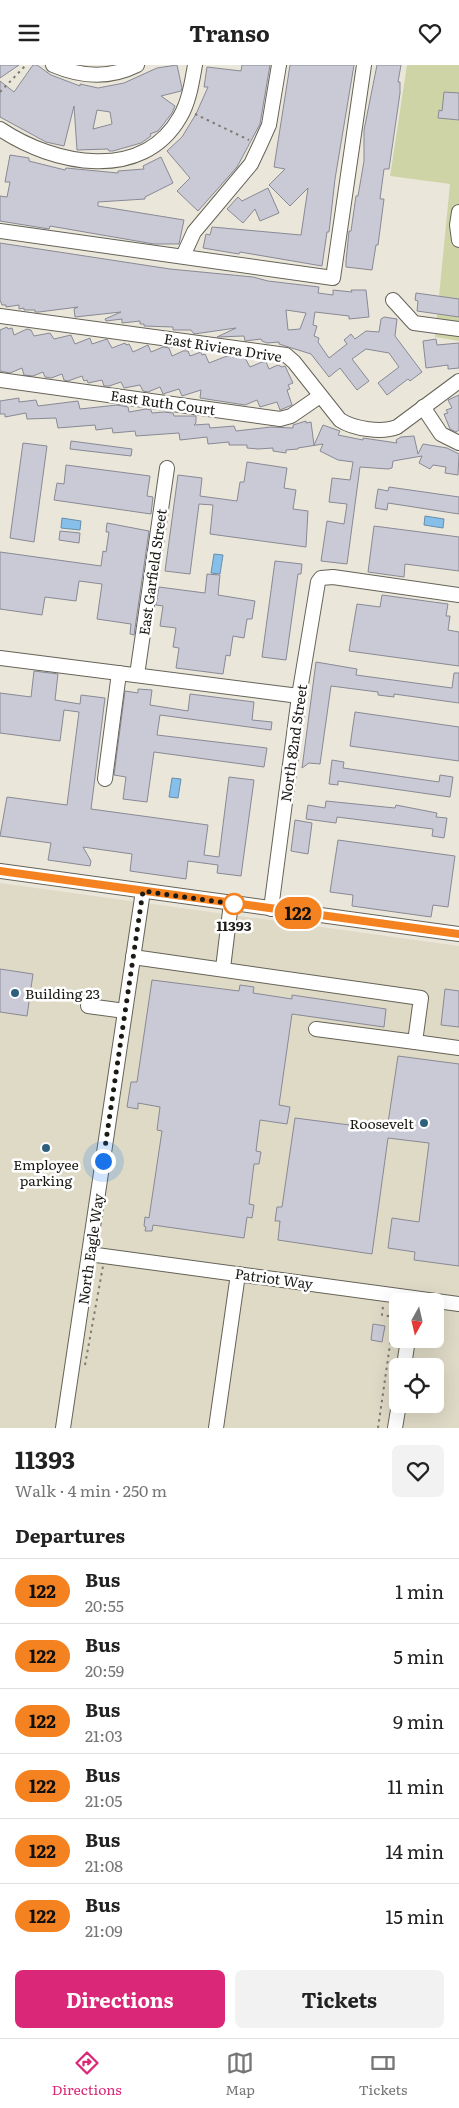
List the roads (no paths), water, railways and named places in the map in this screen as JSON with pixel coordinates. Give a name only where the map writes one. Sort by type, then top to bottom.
[{"type":"street","points":[[53,65],[70,72],[88,76],[111,74],[137,65]]},
{"type":"street","points":[[0,129],[37,150],[60,157],[108,161],[130,158],[151,148],[169,133],[184,109],[194,65]]},
{"type":"street","points":[[183,256],[194,232],[255,167],[260,145],[269,125],[279,65]]},
{"type":"street","points":[[0,231],[333,279],[364,65]]},
{"type":"street","points":[[459,212],[457,225],[459,240]]},
{"type":"street","points":[[392,300],[414,323],[459,329]]},
{"type":"street","name":"East Riviera Drive","points":[[0,316],[286,355],[294,362],[340,420],[347,425],[388,431],[397,427],[459,381]]},
{"type":"street","name":"East Ruth Court","points":[[0,379],[280,419],[291,416],[320,396]]},
{"type":"street","points":[[423,407],[441,434],[459,443]]},
{"type":"street","name":"East Garfield Street","points":[[137,675],[166,468]]},
{"type":"street","name":"North 82nd Street","points":[[271,909],[299,696],[316,587],[321,578],[333,577],[459,595]]},
{"type":"street","points":[[0,658],[299,696]]},
{"type":"street","points":[[105,779],[119,673]]},
{"type":"street","points":[[0,871],[459,934]]},
{"type":"street","name":"North Eagle Way","points":[[63,1428],[143,891]]},
{"type":"street","points":[[223,968],[231,903]]},
{"type":"street","points":[[133,957],[223,968],[421,998],[415,1043]]},
{"type":"street","points":[[88,1007],[125,1011]]},
{"type":"street","points":[[316,1029],[459,1048]]},
{"type":"street","name":"Patriot Way","points":[[89,1254],[389,1296]]},
{"type":"street","points":[[216,1428],[238,1274]]},
{"type":"street","name":"Patriot Way","points":[[444,1302],[459,1304]]},
{"type":"street","points":[[396,1428],[398,1413]]},
{"type":"water","points":[[425,516],[444,519],[443,528],[424,525]]},
{"type":"water","points":[[62,518],[81,521],[80,530],[61,528]]},
{"type":"water","points":[[214,554],[223,555],[220,574],[211,573]]},
{"type":"water","points":[[172,778],[181,779],[178,798],[169,797]]},
{"type":"place","name":"11393","points":[[234,904]]},
{"type":"place","name":"Building 23","points":[[15,993]]},
{"type":"place","name":"Roosevelt","points":[[424,1123]]},
{"type":"place","name":"Employee parking","points":[[46,1148]]}]
